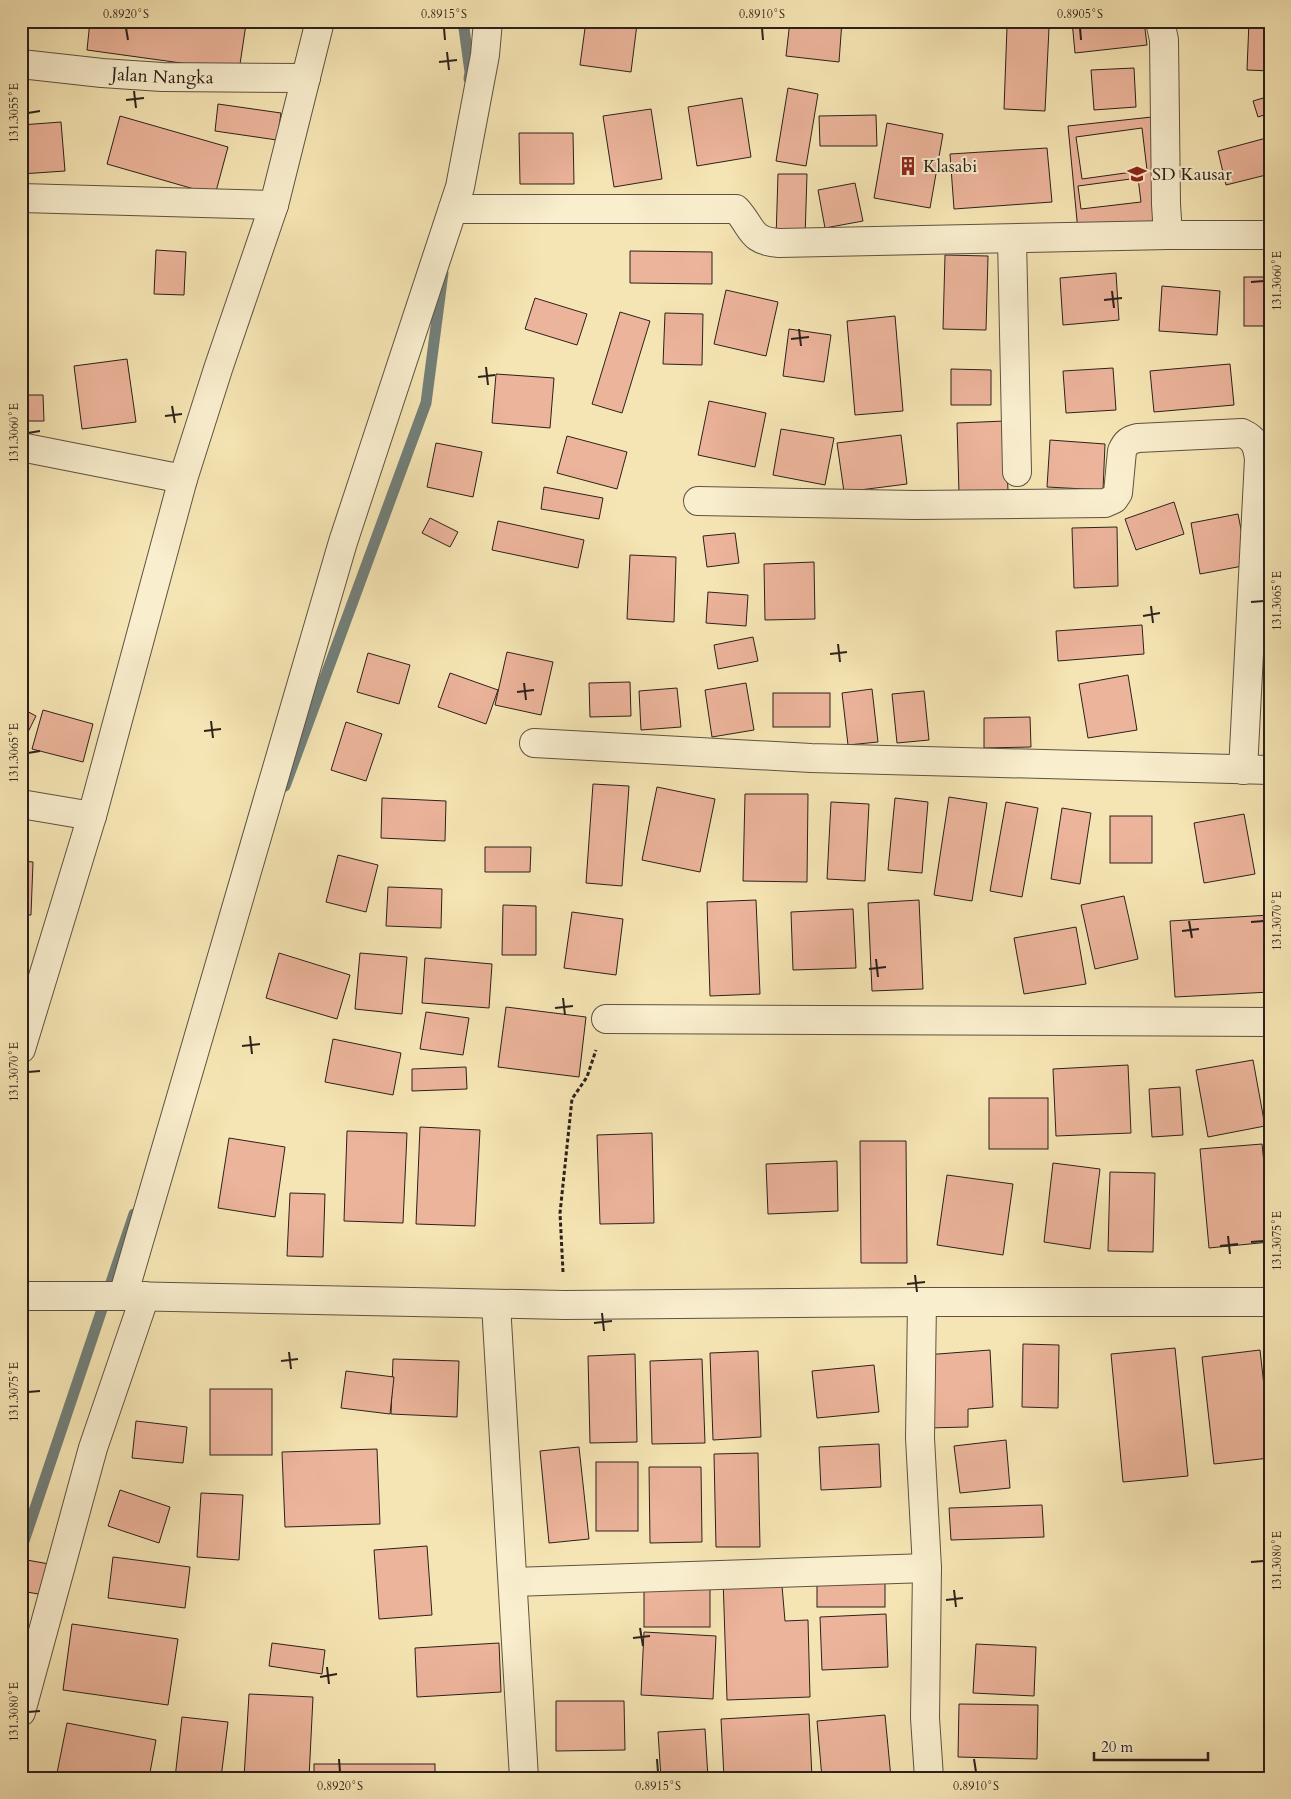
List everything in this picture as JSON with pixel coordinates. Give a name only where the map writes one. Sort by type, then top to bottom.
[{"type":"street","points":[[21,1049],[92,816],[183,479],[274,205],[320,21]]},
{"type":"street","points":[[21,1712],[93,1448],[126,1296],[343,542],[460,187],[484,64],[488,21]]},
{"type":"street","points":[[1160,21],[1164,40],[1168,236]]},
{"type":"street","name":"Jalan Nangka","points":[[21,64],[102,73],[162,77],[306,78]]},
{"type":"street","points":[[21,198],[274,205]]},
{"type":"street","points":[[453,209],[736,209],[756,237],[765,242],[779,243],[1270,235]]},
{"type":"street","points":[[1012,239],[1017,472]]},
{"type":"street","points":[[534,743],[811,758],[1256,770],[1259,459],[1258,446],[1252,438],[1242,433],[1130,440],[1122,451],[1118,493],[1114,499],[1105,503],[914,505],[698,501]]},
{"type":"street","points":[[21,447],[183,479]]},
{"type":"street","points":[[21,804],[92,816]]},
{"type":"street","points":[[606,1019],[1270,1022]]},
{"type":"street","points":[[21,1296],[126,1296],[565,1305],[1270,1302]]},
{"type":"street","points":[[922,1302],[920,1438],[927,1568],[926,1718],[929,1778]]},
{"type":"street","points":[[496,1304],[524,1778]]},
{"type":"street","points":[[513,1582],[927,1568]]},
{"type":"path","points":[[565,1305],[560,1213],[572,1099],[587,1077],[606,1019]]},
{"type":"building","points":[[90,21],[229,21],[246,24],[239,71],[87,50]]},
{"type":"building","points":[[586,21],[618,21],[637,24],[631,72],[580,65]]},
{"type":"building","points":[[790,21],[842,21],[839,62],[786,56]]},
{"type":"building","points":[[1072,21],[1144,21],[1147,45],[1075,53]]},
{"type":"building","points":[[1249,21],[1270,21],[1270,71],[1247,70]]},
{"type":"building","points":[[1007,27],[1049,28],[1045,111],[1004,109]]},
{"type":"building","points":[[1134,68],[1136,107],[1094,110],[1091,70]]},
{"type":"building","points":[[788,88],[818,94],[806,166],[776,161]]},
{"type":"building","points":[[1270,96],[1270,113],[1258,117],[1253,101]]},
{"type":"building","points":[[742,98],[751,157],[697,166],[688,107]]},
{"type":"building","points":[[218,104],[281,113],[277,140],[215,131]]},
{"type":"building","points":[[651,109],[662,179],[614,187],[603,116]]},
{"type":"building","points":[[876,115],[877,146],[820,146],[819,116]]},
{"type":"building","points":[[120,116],[228,147],[215,195],[107,164]]},
{"type":"building","name":"SD Kausar","points":[[1152,117],[1162,222],[1078,231],[1068,126]],"holes":[[[1142,128],[1147,170],[1082,179],[1076,137]],[[1138,178],[1141,202],[1081,209],[1078,186]]]},
{"type":"building","points":[[61,122],[65,171],[21,174],[21,125]]},
{"type":"building","name":"Klasabi","points":[[887,123],[943,134],[930,208],[874,198]]},
{"type":"building","points":[[519,133],[573,133],[574,184],[520,184]]},
{"type":"building","points":[[1270,137],[1270,174],[1226,185],[1218,151]]},
{"type":"building","points":[[1047,148],[1052,202],[954,209],[950,154]]},
{"type":"building","points":[[778,174],[807,174],[805,238],[776,238]]},
{"type":"building","points":[[855,183],[863,221],[825,228],[818,190]]},
{"type":"building","points":[[156,250],[186,252],[184,295],[154,294]]},
{"type":"building","points":[[630,251],[712,252],[712,284],[630,283]]},
{"type":"building","points":[[945,255],[988,256],[986,330],[943,329]]},
{"type":"building","points":[[1116,273],[1119,320],[1063,325],[1060,278]]},
{"type":"building","points":[[1244,277],[1270,277],[1270,326],[1244,326]]},
{"type":"building","points":[[1162,286],[1220,291],[1217,335],[1159,331]]},
{"type":"building","points":[[726,290],[778,302],[766,356],[714,344]]},
{"type":"building","points":[[535,298],[587,314],[577,345],[525,329]]},
{"type":"building","points":[[620,312],[650,321],[622,413],[592,404]]},
{"type":"building","points":[[665,313],[703,314],[702,365],[663,364]]},
{"type":"building","points":[[895,316],[903,411],[855,415],[847,321]]},
{"type":"building","points":[[789,329],[831,335],[824,382],[783,376]]},
{"type":"building","points":[[127,359],[136,422],[82,429],[74,366]]},
{"type":"building","points":[[1230,364],[1234,405],[1154,412],[1150,371]]},
{"type":"building","points":[[1113,368],[1116,410],[1066,413],[1063,371]]},
{"type":"building","points":[[951,369],[991,370],[991,405],[951,405]]},
{"type":"building","points":[[496,374],[554,378],[550,428],[492,423]]},
{"type":"building","points":[[21,395],[43,395],[44,421],[21,421]]},
{"type":"building","points":[[709,401],[766,413],[755,467],[698,455]]},
{"type":"building","points":[[1005,421],[1008,491],[959,493],[957,423]]},
{"type":"building","points":[[781,429],[834,438],[825,485],[773,475]]},
{"type":"building","points":[[901,435],[907,484],[844,492],[837,443]]},
{"type":"building","points":[[567,436],[627,452],[617,489],[557,473]]},
{"type":"building","points":[[1050,440],[1105,444],[1103,490],[1047,487]]},
{"type":"building","points":[[436,443],[482,452],[473,497],[427,487]]},
{"type":"building","points":[[544,487],[603,498],[599,519],[541,509]]},
{"type":"building","points":[[1174,502],[1184,534],[1136,550],[1125,519]]},
{"type":"building","points":[[1238,514],[1248,565],[1200,574],[1191,523]]},
{"type":"building","points":[[430,518],[458,532],[450,547],[422,533]]},
{"type":"building","points":[[498,521],[584,540],[578,568],[492,550]]},
{"type":"building","points":[[1117,527],[1118,586],[1074,588],[1072,528]]},
{"type":"building","points":[[735,533],[739,563],[707,567],[703,536]]},
{"type":"building","points":[[630,555],[676,557],[674,622],[627,619]]},
{"type":"building","points":[[814,562],[815,619],[765,620],[764,564]]},
{"type":"building","points":[[708,592],[748,595],[746,626],[706,623]]},
{"type":"building","points":[[1142,625],[1144,654],[1058,661],[1056,631]]},
{"type":"building","points":[[753,637],[758,661],[718,669],[714,645]]},
{"type":"building","points":[[507,652],[553,662],[541,715],[495,705]]},
{"type":"building","points":[[368,653],[410,665],[399,704],[357,692]]},
{"type":"building","points":[[450,673],[498,690],[486,724],[438,707]]},
{"type":"building","points":[[1128,675],[1137,730],[1088,738],[1079,684]]},
{"type":"building","points":[[630,682],[631,716],[590,717],[589,683]]},
{"type":"building","points":[[746,683],[754,730],[712,737],[705,690]]},
{"type":"building","points":[[677,688],[681,727],[641,730],[639,691]]},
{"type":"building","points":[[872,689],[878,742],[848,745],[842,693]]},
{"type":"building","points":[[924,691],[929,740],[897,743],[892,694]]},
{"type":"building","points":[[773,693],[830,693],[830,727],[773,727]]},
{"type":"building","points":[[21,708],[36,716],[21,746]]},
{"type":"building","points":[[43,710],[93,724],[83,762],[32,749]]},
{"type":"building","points":[[1030,717],[1031,747],[984,748],[984,718]]},
{"type":"building","points":[[346,722],[382,734],[366,781],[331,770]]},
{"type":"building","points":[[593,784],[629,786],[622,886],[586,883]]},
{"type":"building","points":[[657,787],[715,799],[700,872],[642,860]]},
{"type":"building","points":[[745,794],[808,794],[807,882],[743,881]]},
{"type":"building","points":[[949,797],[987,803],[972,901],[934,895]]},
{"type":"building","points":[[382,798],[446,801],[445,841],[381,838]]},
{"type":"building","points":[[895,798],[928,802],[922,873],[888,870]]},
{"type":"building","points":[[831,802],[869,804],[865,881],[827,879]]},
{"type":"building","points":[[1006,802],[1038,808],[1022,897],[990,891]]},
{"type":"building","points":[[1062,808],[1091,813],[1080,884],[1051,879]]},
{"type":"building","points":[[1244,814],[1255,874],[1204,883],[1194,823]]},
{"type":"building","points":[[1110,816],[1152,816],[1152,863],[1110,863]]},
{"type":"building","points":[[485,847],[531,847],[530,872],[485,872]]},
{"type":"building","points":[[338,855],[378,865],[366,912],[326,902]]},
{"type":"building","points":[[21,861],[33,862],[31,915],[21,915]]},
{"type":"building","points":[[388,887],[442,889],[441,928],[386,926]]},
{"type":"building","points":[[1124,896],[1138,959],[1095,969],[1081,905]]},
{"type":"building","points":[[756,900],[760,994],[710,996],[707,902]]},
{"type":"building","points":[[919,900],[923,989],[872,991],[868,903]]},
{"type":"building","points":[[503,905],[536,906],[536,955],[502,955]]},
{"type":"building","points":[[853,909],[856,968],[793,970],[791,912]]},
{"type":"building","points":[[572,912],[623,919],[616,975],[564,968]]},
{"type":"building","points":[[1270,915],[1270,992],[1175,997],[1170,921]]},
{"type":"building","points":[[1076,927],[1086,984],[1024,994],[1014,938]]},
{"type":"building","points":[[279,953],[350,975],[337,1019],[266,998]]},
{"type":"building","points":[[360,953],[407,957],[402,1014],[355,1009]]},
{"type":"building","points":[[425,958],[492,964],[489,1008],[422,1003]]},
{"type":"building","points":[[506,1007],[586,1017],[579,1077],[498,1067]]},
{"type":"building","points":[[426,1012],[469,1018],[463,1055],[420,1049]]},
{"type":"building","points":[[333,1039],[401,1053],[393,1095],[325,1082]]},
{"type":"building","points":[[1253,1060],[1265,1126],[1208,1137],[1196,1070]]},
{"type":"building","points":[[1128,1065],[1131,1133],[1056,1136],[1053,1069]]},
{"type":"building","points":[[466,1067],[467,1089],[412,1091],[412,1069]]},
{"type":"building","points":[[1180,1087],[1183,1135],[1152,1137],[1149,1089]]},
{"type":"building","points":[[989,1098],[1048,1098],[1048,1149],[989,1149]]},
{"type":"building","points":[[420,1127],[480,1130],[475,1226],[416,1224]]},
{"type":"building","points":[[347,1131],[407,1133],[403,1223],[344,1221]]},
{"type":"building","points":[[652,1133],[654,1223],[600,1224],[597,1135]]},
{"type":"building","points":[[229,1138],[285,1147],[275,1217],[218,1208]]},
{"type":"building","points":[[860,1141],[906,1141],[907,1263],[861,1263]]},
{"type":"building","points":[[1262,1144],[1270,1219],[1270,1242],[1209,1248],[1200,1149]]},
{"type":"building","points":[[837,1161],[838,1211],[768,1214],[766,1164]]},
{"type":"building","points":[[1053,1163],[1100,1169],[1090,1249],[1044,1242]]},
{"type":"building","points":[[1110,1172],[1155,1173],[1153,1252],[1108,1251]]},
{"type":"building","points":[[947,1175],[1013,1184],[1003,1255],[937,1245]]},
{"type":"building","points":[[290,1193],[325,1194],[323,1257],[287,1256]]},
{"type":"building","points":[[1023,1344],[1059,1345],[1058,1408],[1022,1407]]},
{"type":"building","points":[[1175,1348],[1188,1476],[1123,1482],[1111,1354]]},
{"type":"building","points":[[990,1350],[993,1407],[968,1409],[968,1427],[927,1428],[925,1355]]},
{"type":"building","points":[[1260,1350],[1270,1439],[1270,1458],[1214,1464],[1202,1357]]},
{"type":"building","points":[[758,1351],[761,1437],[713,1440],[710,1353]]},
{"type":"building","points":[[635,1354],[637,1442],[590,1443],[588,1356]]},
{"type":"building","points":[[393,1359],[459,1361],[457,1417],[391,1414]]},
{"type":"building","points":[[702,1359],[705,1443],[652,1444],[650,1361]]},
{"type":"building","points":[[874,1365],[879,1412],[817,1418],[812,1371]]},
{"type":"building","points":[[346,1371],[394,1377],[390,1414],[341,1408]]},
{"type":"building","points":[[210,1389],[272,1389],[272,1455],[210,1455]]},
{"type":"building","points":[[136,1421],[187,1427],[183,1463],[132,1458]]},
{"type":"building","points":[[1006,1440],[1010,1488],[960,1493],[954,1446]]},
{"type":"building","points":[[879,1444],[881,1487],[821,1490],[819,1447]]},
{"type":"building","points":[[579,1447],[589,1539],[549,1543],[540,1451]]},
{"type":"building","points":[[377,1449],[380,1524],[285,1527],[282,1452]]},
{"type":"building","points":[[758,1453],[760,1547],[716,1547],[714,1454]]},
{"type":"building","points":[[596,1462],[638,1462],[638,1531],[596,1531]]},
{"type":"building","points":[[649,1467],[701,1467],[702,1542],[650,1543]]},
{"type":"building","points":[[120,1490],[170,1507],[159,1543],[108,1526]]},
{"type":"building","points":[[201,1493],[243,1495],[239,1560],[197,1557]]},
{"type":"building","points":[[1042,1505],[1044,1537],[951,1540],[949,1508]]},
{"type":"building","points":[[427,1546],[432,1615],[379,1619],[374,1550]]},
{"type":"building","points":[[113,1557],[190,1567],[185,1608],[108,1598]]},
{"type":"building","points":[[21,1559],[55,1565],[50,1596],[21,1591]]},
{"type":"building","points":[[817,1573],[885,1573],[885,1607],[817,1607]]},
{"type":"building","points":[[781,1574],[785,1621],[808,1620],[810,1697],[727,1700],[723,1578]]},
{"type":"building","points":[[644,1581],[710,1581],[710,1627],[644,1627]]},
{"type":"building","points":[[886,1614],[888,1667],[822,1670],[820,1617]]},
{"type":"building","points":[[72,1624],[178,1639],[168,1705],[63,1690]]},
{"type":"building","points":[[644,1632],[716,1636],[713,1699],[641,1695]]},
{"type":"building","points":[[272,1643],[325,1650],[322,1674],[269,1666]]},
{"type":"building","points":[[499,1643],[501,1692],[417,1697],[415,1648]]},
{"type":"building","points":[[976,1644],[1036,1647],[1034,1696],[973,1693]]},
{"type":"building","points":[[249,1694],[313,1697],[309,1778],[244,1778]]},
{"type":"building","points":[[556,1701],[624,1701],[625,1750],[556,1751]]},
{"type":"building","points":[[959,1704],[1038,1705],[1037,1759],[958,1757]]},
{"type":"building","points":[[809,1714],[812,1778],[724,1778],[721,1719]]},
{"type":"building","points":[[885,1715],[891,1778],[822,1778],[817,1721]]},
{"type":"building","points":[[182,1717],[228,1722],[221,1778],[175,1778]]},
{"type":"building","points":[[67,1723],[156,1740],[149,1778],[56,1778]]},
{"type":"building","points":[[705,1729],[708,1778],[661,1778],[658,1732]]},
{"type":"building","points":[[314,1764],[435,1764],[435,1778],[314,1778]]},
{"type":"waterway","points":[[463,21],[470,72],[469,79]]},
{"type":"waterway","points":[[285,786],[426,403],[443,273]]},
{"type":"waterway","points":[[21,1550],[134,1214]]},
{"type":"place","name":"Klasabi","points":[[908,166]]},
{"type":"place","name":"SD Kausar","points":[[1137,174]]}]
